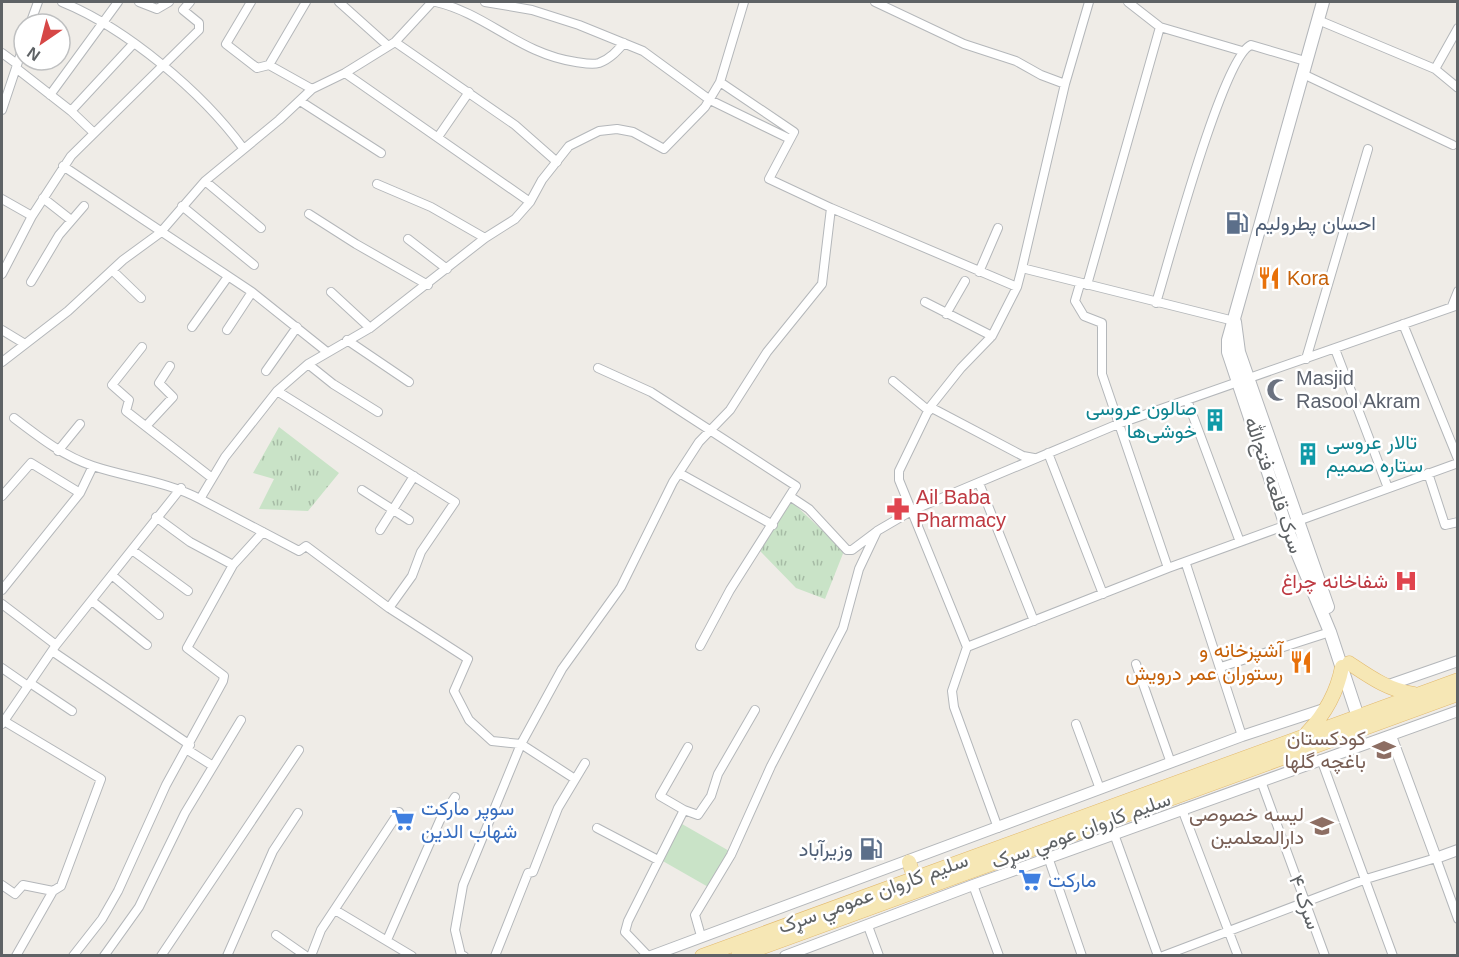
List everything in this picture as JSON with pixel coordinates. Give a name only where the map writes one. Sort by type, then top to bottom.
[{"type":"main road","name":"سرک قلعه فتح‌الله","points":[[1323,2],[1227,340],[1228,352],[1243,382],[1330,632],[1345,665]]},
{"type":"main road","name":"سرک قلعه فتح‌الله","points":[[1292,523],[1366,728]]},
{"type":"main road","points":[[1305,735],[1327,708],[1345,665],[1398,692],[1416,694]]},
{"type":"main road","name":"سلیم کاروان عمومي سړک","points":[[702,956],[829,915],[914,877],[1361,713],[1458,680]]},
{"type":"main road","name":"سلیم کاروان عومي سړک","points":[[738,956],[829,915],[1041,844],[1458,694]]},
{"type":"main road","points":[[909,862],[914,877]]},
{"type":"street","points":[[62,2],[104,23],[134,43],[194,94],[243,148]]},
{"type":"street","points":[[51,95],[118,2]]},
{"type":"street","points":[[2,274],[32,216],[63,166],[93,132],[163,68],[201,26],[171,2],[157,9],[139,2]]},
{"type":"street","points":[[183,10],[190,2]]},
{"type":"street","points":[[251,2],[226,44],[257,68],[269,66],[312,89]]},
{"type":"street","points":[[269,66],[306,2]]},
{"type":"street","points":[[339,2],[391,44],[469,92],[515,125],[557,162]]},
{"type":"street","points":[[2,362],[113,271],[123,260],[160,233],[205,181],[312,89],[345,73],[391,44],[432,2]]},
{"type":"street","points":[[436,2],[451,5],[526,47],[553,58],[597,64],[615,53],[624,43]]},
{"type":"street","points":[[485,2],[516,3],[643,51],[710,100],[790,139]]},
{"type":"street","points":[[200,499],[212,478],[277,391],[308,364],[370,328],[428,285],[485,238],[515,219],[530,202],[542,180],[569,146],[599,131],[617,129],[633,132],[664,150],[710,100],[720,82],[744,2]]},
{"type":"street","points":[[875,2],[964,44],[1016,62],[1065,84]]},
{"type":"street","points":[[998,828],[954,707],[952,691],[967,647],[899,480],[899,471],[930,409],[961,368],[992,336],[1017,287],[1065,84],[1089,2]]},
{"type":"street","points":[[1128,2],[1160,27],[1242,51]]},
{"type":"street","points":[[1318,20],[1435,69],[1458,88]]},
{"type":"street","points":[[1160,27],[1084,284],[1075,301],[1084,316],[1102,323],[1102,374],[1168,568]]},
{"type":"street","points":[[1435,69],[1458,28]]},
{"type":"street","points":[[71,111],[134,43]]},
{"type":"street","points":[[1156,303],[1221,91],[1242,51],[1251,45],[1305,61]]},
{"type":"street","points":[[2,110],[15,72]]},
{"type":"street","points":[[24,72],[93,132]]},
{"type":"street","points":[[345,73],[530,202]]},
{"type":"street","points":[[1303,74],[1454,145]]},
{"type":"street","points":[[720,82],[792,130],[790,139],[770,179],[831,208],[1017,287]]},
{"type":"street","points":[[438,137],[469,92]]},
{"type":"street","points":[[300,101],[381,153]]},
{"type":"street","points":[[1306,359],[1368,149]]},
{"type":"street","points":[[63,166],[103,191],[227,278],[252,292],[327,352]]},
{"type":"street","points":[[205,181],[261,228]]},
{"type":"street","points":[[378,184],[430,207],[485,238]]},
{"type":"street","points":[[43,198],[71,220]]},
{"type":"street","points":[[2,199],[32,216]]},
{"type":"street","points":[[31,282],[71,220],[84,206]]},
{"type":"street","points":[[182,206],[254,266]]},
{"type":"street","points":[[462,955],[456,930],[463,885],[521,744],[562,669],[621,587],[642,539],[699,442],[730,410],[767,352],[822,284],[831,208]]},
{"type":"street","points":[[309,214],[428,285]]},
{"type":"street","points":[[979,272],[998,228]]},
{"type":"street","points":[[408,239],[447,269]]},
{"type":"street","points":[[1022,268],[1234,321]]},
{"type":"street","points":[[113,271],[141,298]]},
{"type":"street","points":[[192,327],[227,278]]},
{"type":"street","points":[[946,314],[965,281]]},
{"type":"street","points":[[791,497],[809,509],[847,550],[852,550],[877,531],[913,510],[1118,424],[1243,382],[1455,305],[1458,291]]},
{"type":"street","points":[[226,330],[252,292]]},
{"type":"street","points":[[330,292],[370,328]]},
{"type":"street","points":[[925,302],[992,336]]},
{"type":"street","points":[[967,647],[1168,568],[1186,564],[1458,461],[1403,324]]},
{"type":"street","points":[[266,371],[297,327]]},
{"type":"street","points":[[2,330],[25,344]]},
{"type":"street","points":[[347,340],[409,382]]},
{"type":"street","points":[[142,347],[112,385],[129,400],[126,411],[147,425],[212,478]]},
{"type":"street","points":[[1335,349],[1388,488]]},
{"type":"street","points":[[308,364],[333,384],[378,412]]},
{"type":"street","points":[[147,425],[173,397],[159,382],[170,366]]},
{"type":"street","points":[[598,368],[651,392],[796,486],[730,590],[700,646]]},
{"type":"street","points":[[893,381],[930,409],[1023,456],[1035,458]]},
{"type":"street","points":[[277,391],[455,504],[421,552],[412,576],[389,608]]},
{"type":"street","points":[[1187,400],[1240,542]]},
{"type":"street","points":[[14,418],[58,451],[93,466],[181,489],[299,551],[306,546],[389,608],[468,659],[454,691],[465,713],[492,741],[521,744],[575,779]]},
{"type":"street","points":[[58,451],[80,424]]},
{"type":"street","points":[[1048,453],[1103,594]]},
{"type":"street","points":[[2,496],[31,463],[80,493]]},
{"type":"street","points":[[2,590],[80,493],[93,466]]},
{"type":"street","points":[[679,473],[773,525]]},
{"type":"street","points":[[1428,473],[1446,525],[1458,522]]},
{"type":"street","points":[[380,530],[414,476]]},
{"type":"street","points":[[979,483],[1034,621]]},
{"type":"street","points":[[16,956],[53,891],[61,886],[101,779],[3,722],[54,648],[181,489]]},
{"type":"street","points":[[362,490],[408,520]]},
{"type":"street","points":[[156,518],[190,542],[233,564]]},
{"type":"street","points":[[701,936],[694,915],[731,855],[771,766],[843,627],[859,570],[877,531]]},
{"type":"street","points":[[72,956],[102,919],[118,891],[224,676],[187,648],[233,564],[263,532]]},
{"type":"street","points":[[132,550],[188,591]]},
{"type":"street","points":[[1186,564],[1242,736]]},
{"type":"street","points":[[113,576],[159,615]]},
{"type":"street","points":[[92,601],[147,645]]},
{"type":"street","points":[[2,604],[54,648],[213,766]]},
{"type":"street","points":[[1221,667],[1330,632]]},
{"type":"street","points":[[1386,686],[1458,661]]},
{"type":"street","points":[[1136,664],[1171,763]]},
{"type":"street","points":[[2,668],[72,711]]},
{"type":"street","points":[[684,810],[628,921],[625,932],[650,956],[909,862],[1242,736],[1327,708]]},
{"type":"street","points":[[688,747],[660,796],[698,815],[711,796],[718,774],[755,710]]},
{"type":"street","points":[[784,956],[973,885],[1458,711]]},
{"type":"street","points":[[104,956],[139,908],[185,813],[240,720]]},
{"type":"street","points":[[1076,724],[1100,789]]},
{"type":"street","points":[[1391,736],[1458,919]]},
{"type":"street","points":[[161,956],[299,750]]},
{"type":"street","points":[[1322,759],[1393,956]]},
{"type":"street","points":[[495,956],[528,873],[533,872],[558,808],[585,763]]},
{"type":"street","name":"سرک ۴","points":[[1262,781],[1324,956]]},
{"type":"street","points":[[387,940],[440,820],[455,797]]},
{"type":"street","points":[[1182,810],[1238,956]]},
{"type":"street","points":[[311,956],[321,930],[399,812]]},
{"type":"street","points":[[227,956],[273,851],[298,813]]},
{"type":"street","points":[[597,828],[658,860]]},
{"type":"street","points":[[1114,834],[1158,956]]},
{"type":"street","points":[[1041,844],[1049,858],[1082,956]]},
{"type":"street","points":[[1163,956],[1366,879],[1458,850]]},
{"type":"street","points":[[2,885],[15,894],[23,885],[53,891]]},
{"type":"street","points":[[973,885],[999,956]]},
{"type":"street","points":[[335,910],[411,956]]},
{"type":"street","points":[[868,926],[879,956]]},
{"type":"street","points":[[276,935],[306,956]]},
{"type":"green space","points":[[279,427],[339,473],[308,511],[259,509],[274,479],[253,473]]},
{"type":"green space","points":[[790,500],[844,551],[825,599],[796,588],[760,551]]},
{"type":"green space","points":[[682,824],[731,852],[710,888],[661,860]]},
{"type":"place","name":"احسان پطرولیم","points":[[1237,223]]},
{"type":"place","name":"Kora","points":[[1269,278]]},
{"type":"place","name":"Masjid Rasool Akram","points":[[1278,390]]},
{"type":"place","name":"صالون عروسی خوشی‌ها","points":[[1215,420]]},
{"type":"place","name":"تالار عروسی ستاره صمیم","points":[[1308,454]]},
{"type":"place","name":"Ail Baba Pharmacy","points":[[898,509]]},
{"type":"place","name":"شفاخانه چراغ","points":[[1406,581]]},
{"type":"place","name":"آشپزخانه و رستوران عمر درویش","points":[[1301,662]]},
{"type":"place","name":"کودکستان باغچه گلها","points":[[1384,750]]},
{"type":"place","name":"سوپر مارکت شهاب الدین","points":[[403,820]]},
{"type":"place","name":"لیسه خصوصی دارالمعلمین","points":[[1322,826]]},
{"type":"place","name":"وزیرآباد","points":[[871,849]]},
{"type":"place","name":"مارکت","points":[[1030,880]]}]
